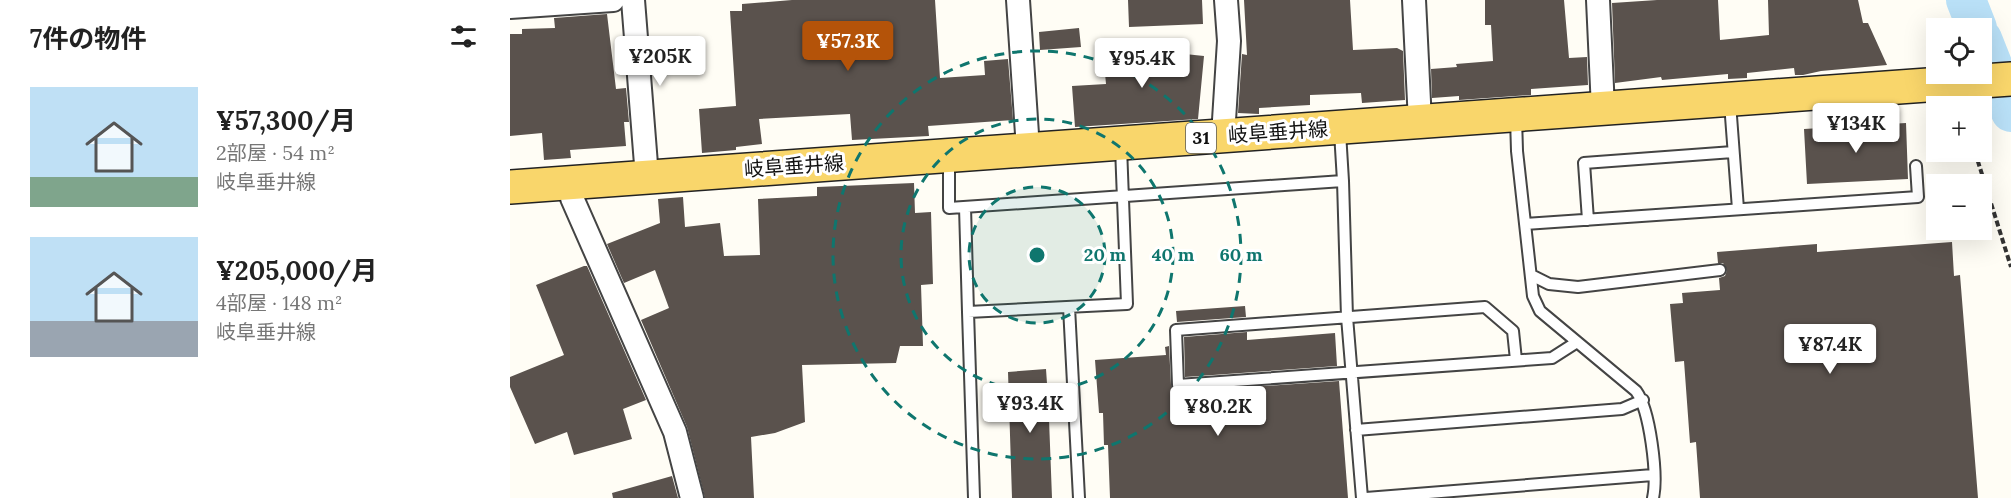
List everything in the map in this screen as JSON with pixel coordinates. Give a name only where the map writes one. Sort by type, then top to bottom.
[{"type":"main road","name":"岐阜垂井線","points":[[510,187],[2011,79]]},
{"type":"street","points":[[510,7],[613,0]]},
{"type":"street","points":[[633,0],[647,177]]},
{"type":"street","points":[[1018,0],[1028,149]]},
{"type":"street","points":[[1223,136],[1229,41],[1226,0]]},
{"type":"street","points":[[1414,0],[1420,122]]},
{"type":"street","points":[[1598,0],[1603,109]]},
{"type":"street","points":[[572,183],[573,198],[675,432],[692,498]]},
{"type":"lane","points":[[1730,99],[1738,209]]},
{"type":"lane","points":[[1516,115],[1517,151],[1533,296],[1540,311],[1636,391],[1643,400],[1648,415],[1653,498]]},
{"type":"lane","points":[[1339,128],[1347,317],[1364,498],[1653,475]]},
{"type":"lane","points":[[968,312],[1127,304],[1120,144]]},
{"type":"lane","points":[[1588,220],[1584,163],[1733,152]]},
{"type":"lane","points":[[948,155],[949,208],[1343,182]]},
{"type":"lane","points":[[1525,224],[1918,196],[1916,166]]},
{"type":"lane","points":[[964,207],[974,498]]},
{"type":"lane","points":[[1531,275],[1549,284],[1578,287],[1720,270]]},
{"type":"lane","points":[[1069,307],[1079,498]]},
{"type":"lane","points":[[1516,360],[1513,331],[1485,307],[1176,330],[1178,385],[1552,358],[1577,342]]},
{"type":"lane","points":[[1356,430],[1622,409],[1643,400]]},
{"type":"path","points":[[1978,162],[2011,267]]},
{"type":"building","points":[[792,0],[935,0],[940,78],[985,75],[984,61],[1008,59],[1013,120],[928,126],[929,136],[852,140],[850,114],[759,119],[762,144],[736,147],[736,150],[702,153],[699,109],[736,106],[730,11],[742,11],[742,4]]},
{"type":"building","points":[[1128,0],[1202,0],[1203,24],[1129,27]]},
{"type":"building","points":[[1244,0],[1350,0],[1353,50],[1397,48],[1403,51],[1405,100],[1362,103],[1361,93],[1310,95],[1310,105],[1259,108],[1259,114],[1238,113],[1242,54],[1247,55]]},
{"type":"building","points":[[1485,0],[1564,0],[1569,58],[1587,57],[1588,85],[1531,89],[1531,95],[1459,100],[1459,96],[1432,98],[1431,69],[1493,61],[1491,25],[1485,25]]},
{"type":"building","points":[[1718,0],[1720,40],[1769,35],[1768,0],[1858,0],[1863,23],[1868,23],[1887,65],[1821,71],[1803,75],[1795,75],[1794,68],[1747,73],[1747,78],[1728,79],[1728,74],[1662,80],[1661,77],[1615,83],[1612,3]]},
{"type":"building","points":[[607,14],[616,89],[626,88],[629,122],[624,122],[626,146],[570,150],[571,158],[544,160],[542,133],[510,136],[510,34],[522,34],[522,29],[555,28],[554,18]]},
{"type":"building","points":[[1079,28],[1081,47],[1040,50],[1039,32]]},
{"type":"building","points":[[1137,49],[1204,56],[1198,119],[1075,127],[1072,86],[1106,84],[1103,52]]},
{"type":"building","points":[[1906,123],[1908,179],[1807,184],[1804,129]]},
{"type":"building","points":[[914,183],[915,213],[931,212],[933,284],[921,285],[923,346],[900,346],[896,363],[802,365],[805,422],[775,433],[751,437],[754,498],[705,498],[687,427],[641,320],[669,308],[655,270],[624,283],[607,244],[660,223],[658,199],[683,197],[685,227],[720,223],[724,256],[760,255],[758,199],[817,196],[817,187]]},
{"type":"building","points":[[1952,242],[1954,276],[1960,275],[1978,498],[1700,498],[1696,442],[1690,443],[1684,361],[1675,362],[1670,304],[1683,303],[1682,293],[1720,290],[1719,278],[1725,276],[1727,270],[1723,263],[1718,263],[1717,252],[1817,244],[1817,252]]},
{"type":"building","points":[[587,266],[646,400],[623,409],[632,439],[574,455],[567,432],[535,444],[510,387],[510,377],[564,355],[536,285]]},
{"type":"building","points":[[1245,306],[1246,317],[1177,322],[1176,311]]},
{"type":"building","points":[[1247,332],[1247,340],[1335,333],[1337,366],[1185,377],[1184,337]]},
{"type":"building","points":[[1169,346],[1171,385],[1175,392],[1339,381],[1348,498],[1110,498],[1108,445],[1104,445],[1103,413],[1099,413],[1095,360],[1166,355],[1165,347]]},
{"type":"building","points":[[1046,369],[1048,398],[1055,398],[1056,418],[1049,419],[1052,498],[1012,498],[1008,372]]},
{"type":"building","points":[[672,476],[678,498],[613,498],[612,493]]},
{"type":"waterway","points":[[1966,0],[1973,18]]},
{"type":"waterway","points":[[1992,64],[2011,112]]}]
